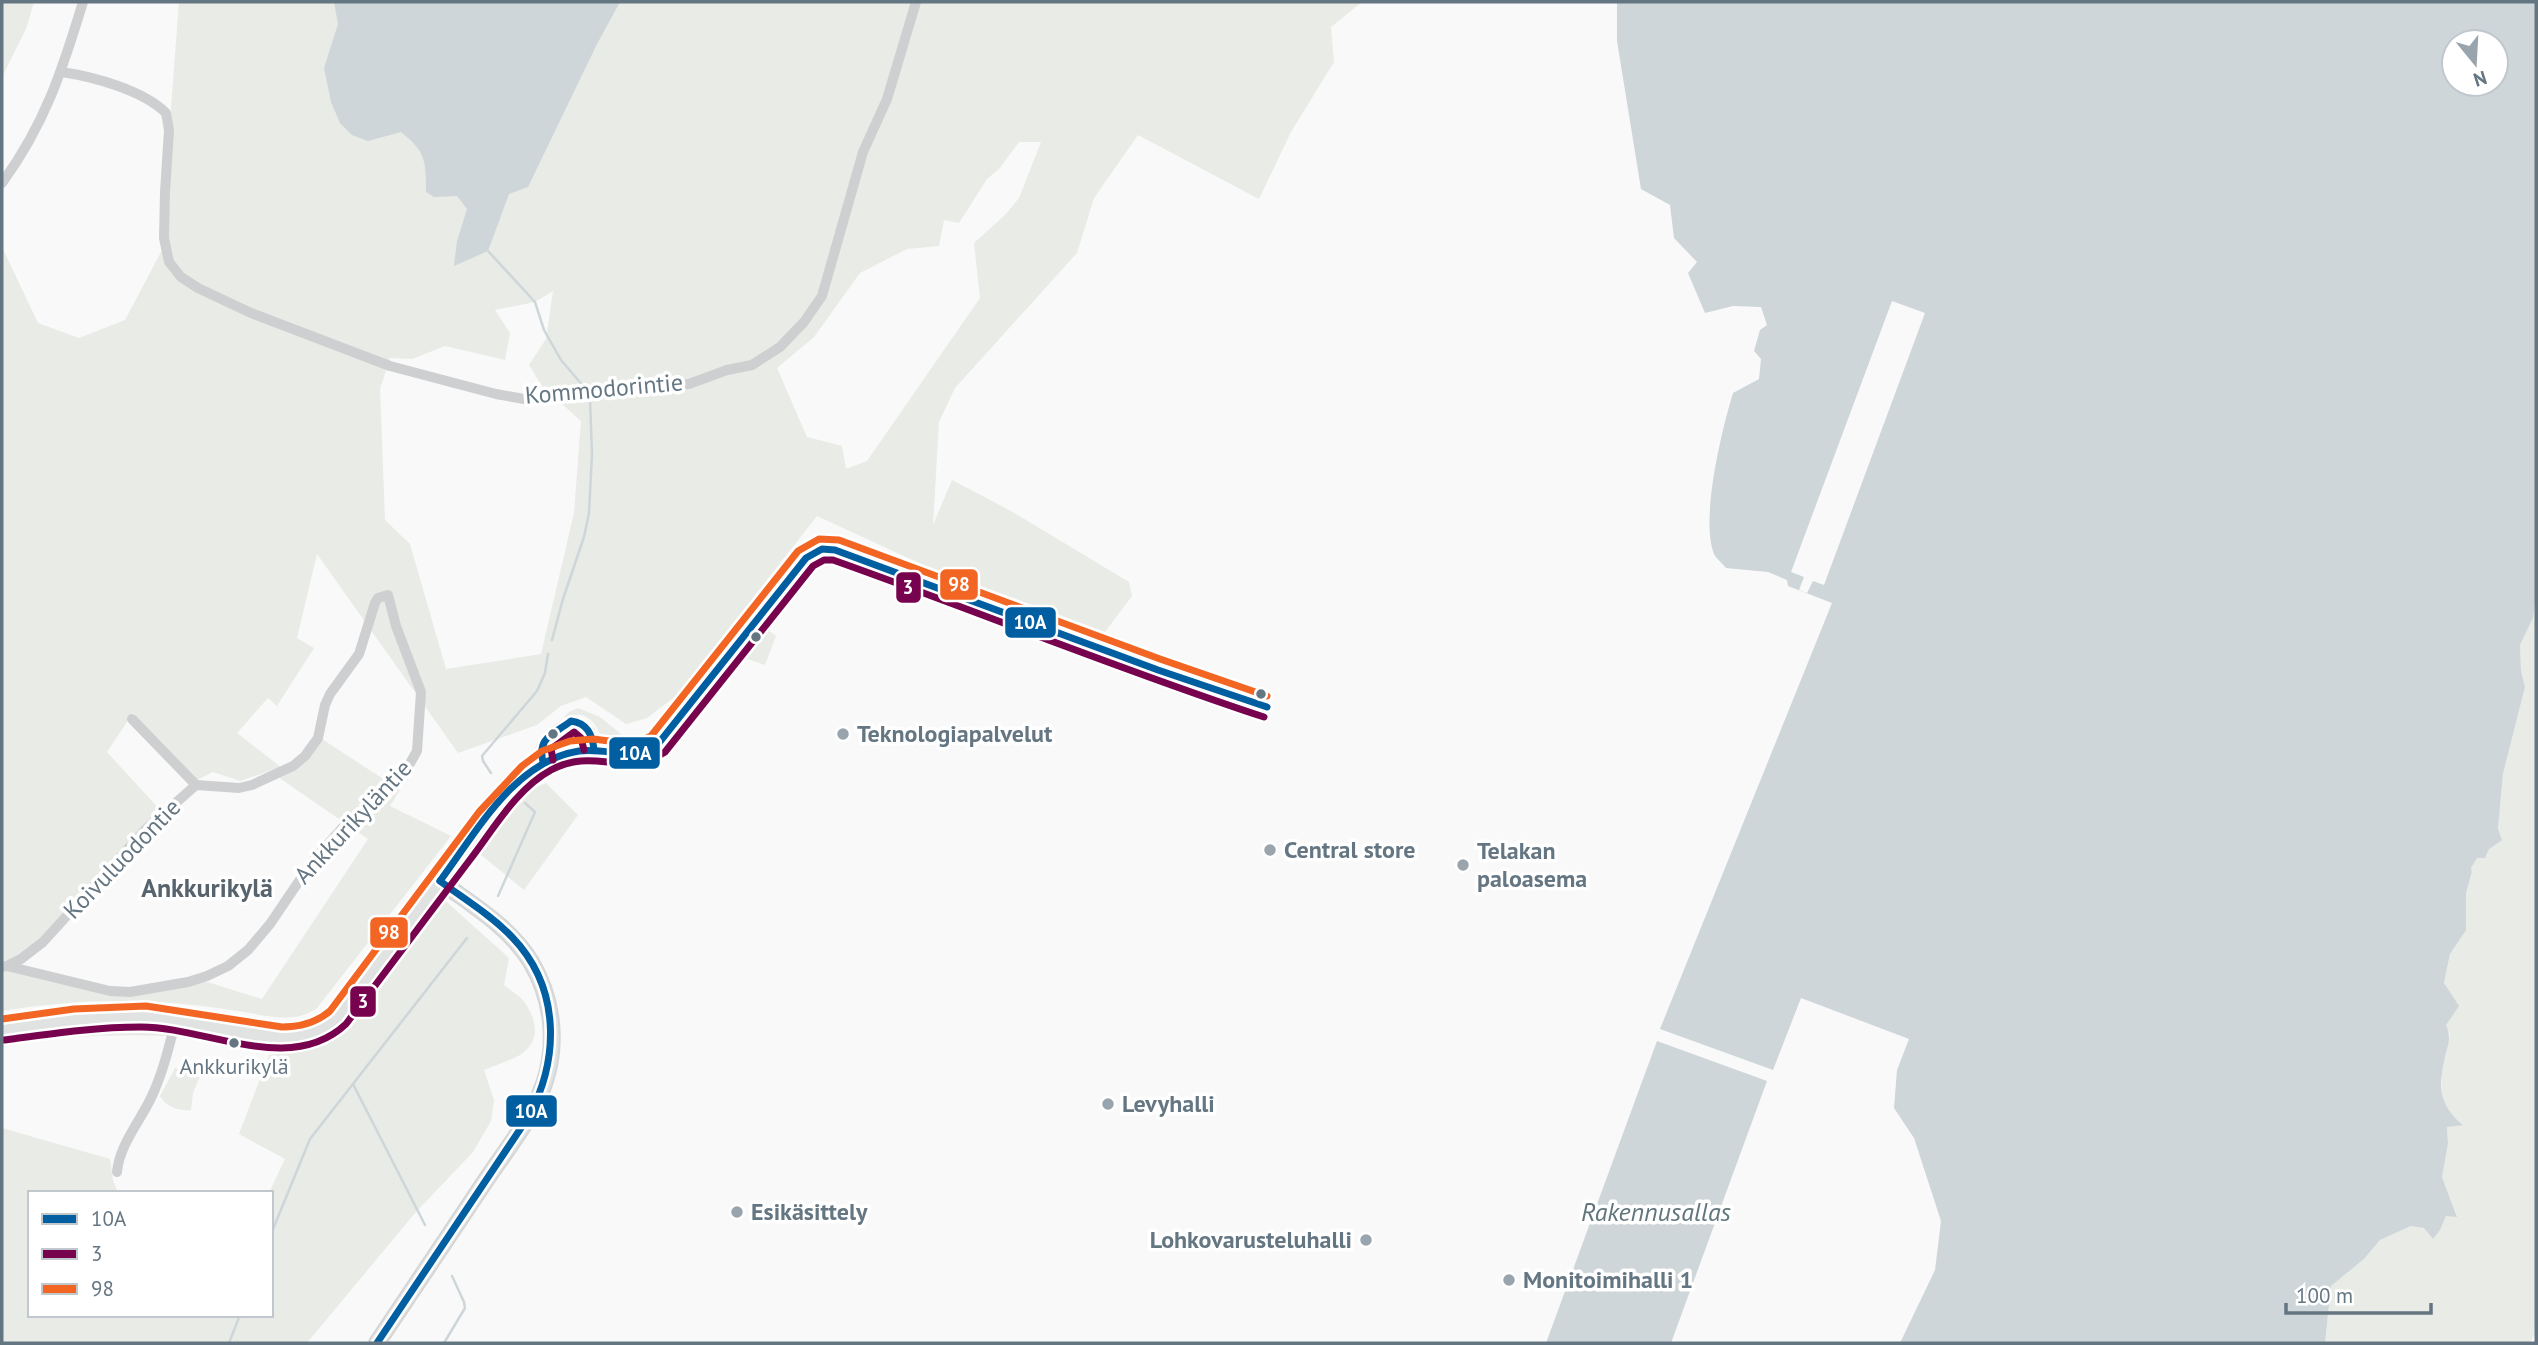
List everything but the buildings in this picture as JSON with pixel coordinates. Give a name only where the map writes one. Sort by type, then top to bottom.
[{"type":"street","points":[[2,183],[33,136],[62,72],[83,2]]},
{"type":"street","name":"Kommodorintie","points":[[62,72],[93,79],[146,97],[166,113],[169,130],[164,238],[169,262],[181,277],[251,313],[390,366],[496,394],[524,399],[552,398],[689,384],[727,370],[752,365],[780,347],[804,322],[822,296],[863,152],[887,99],[916,2]]},
{"type":"street","points":[[2,1030],[116,1016],[176,1020],[281,1038],[312,1035],[321,1031],[338,1018],[440,881],[513,789],[542,762],[563,754],[594,749],[637,756],[645,754],[658,744],[806,558],[815,552],[828,549],[923,580],[1113,653],[1267,707]]},
{"type":"street","name":"Koivuluodontie","points":[[4,966],[22,959],[43,942],[146,830],[196,785],[239,788],[252,785],[293,766],[305,756],[318,738],[330,694],[359,654],[375,603],[378,598],[388,595]]},
{"type":"street","name":"Ankkurikyläntie","points":[[4,966],[110,991],[130,992],[207,976],[228,966],[248,950],[270,924],[312,862],[344,826],[394,786],[417,751],[421,692],[396,626],[388,595]]},
{"type":"street","points":[[132,719],[196,785]]},
{"type":"street","points":[[542,762],[542,743],[571,721],[581,723],[590,731],[594,749]]},
{"type":"street","points":[[377,1343],[522,1126],[541,1091],[552,1046],[550,1012],[545,993],[527,956],[501,927],[440,881]]},
{"type":"street","points":[[117,1172],[120,1154],[155,1090],[176,1020]]},
{"type":"shaded area","points":[[2,2],[34,2],[26,29],[2,77]]},
{"type":"shaded area","points":[[179,2],[1362,2],[1331,27],[1334,62],[1291,132],[1259,199],[1138,135],[1094,198],[1077,253],[955,388],[939,422],[933,525],[952,480],[1011,511],[1129,582],[1132,596],[1105,632],[919,563],[817,516],[676,696],[647,718],[626,724],[586,697],[561,706],[537,725],[458,753],[317,554],[297,638],[314,648],[277,706],[268,698],[237,733],[281,767],[240,781],[213,772],[197,780],[133,713],[107,752],[162,812],[35,944],[10,960],[16,970],[123,994],[204,981],[262,999],[368,839],[278,777],[322,739],[400,790],[390,806],[451,836],[317,1008],[309,1013],[281,1018],[213,1007],[123,1001],[63,1003],[2,1011],[2,247],[38,323],[79,338],[125,320],[169,237],[171,108]],"holes":[[[1019,142],[1041,142],[1019,198],[1005,215],[974,243],[980,298],[867,461],[846,469],[842,446],[807,437],[777,368],[814,337],[860,273],[907,249],[939,246],[944,220],[959,223],[987,179],[1000,168]],[[553,291],[546,339],[529,365],[542,386],[581,421],[574,513],[541,654],[446,669],[410,544],[385,520],[380,389],[390,358],[412,359],[445,346],[505,360],[510,333],[495,310],[535,302]]]},
{"type":"shaded area","points":[[2536,595],[2536,1332],[2530,1343],[2325,1343],[2331,1286],[2364,1259],[2380,1240],[2411,1226],[2440,1230],[2446,1216],[2457,1216],[2442,1177],[2448,1144],[2447,1127],[2462,1124],[2448,1111],[2442,1099],[2442,1073],[2450,1035],[2446,1026],[2450,993],[2444,984],[2450,954],[2466,929],[2466,893],[2471,868],[2477,857],[2489,849],[2498,829],[2503,774],[2525,687],[2520,645],[2533,618]]},
{"type":"shaded area","points":[[768,630],[776,636],[765,665],[748,659],[747,655]]},
{"type":"shaded area","points":[[578,708],[600,717],[638,748],[612,745],[589,718],[581,715],[564,717]]},
{"type":"shaded area","points":[[576,726],[582,730],[582,739],[548,748],[561,734]]},
{"type":"shaded area","points":[[546,783],[578,815],[524,890],[475,850],[521,794]]},
{"type":"shaded area","points":[[440,896],[509,958],[504,985],[521,998],[533,1017],[535,1031],[531,1044],[520,1055],[484,1070],[494,1100],[491,1121],[473,1152],[415,1213],[307,1343],[2,1343],[2,1128],[110,1159],[117,1191],[28,1191],[28,1317],[273,1317],[273,1191],[270,1191],[285,1159],[239,1134],[269,1055],[328,1044]]},
{"type":"shaded area","points":[[143,1021],[163,1024],[167,1036],[84,1037],[2,1047],[2,1036],[42,1028]]},
{"type":"shaded area","points":[[175,1068],[200,1076],[193,1093],[191,1110],[173,1108],[160,1096]]},
{"type":"water","points":[[334,2],[620,2],[528,187],[509,194],[488,251],[454,266],[457,241],[467,209],[457,196],[434,197],[426,192],[423,158],[415,145],[401,132],[368,141],[352,135],[340,123],[331,102],[324,68],[338,24]]},
{"type":"water","points":[[1617,2],[2536,2],[2536,595],[2533,618],[2520,645],[2525,687],[2503,774],[2498,829],[2502,840],[2489,849],[2485,858],[2477,858],[2471,868],[2466,893],[2466,930],[2450,954],[2444,983],[2459,1006],[2446,1025],[2449,1039],[2441,1084],[2448,1109],[2463,1125],[2447,1127],[2448,1144],[2442,1177],[2457,1217],[2446,1216],[2433,1239],[2424,1228],[2411,1226],[2380,1240],[2364,1259],[2331,1286],[2325,1343],[1900,1343],[1935,1270],[1941,1221],[1914,1138],[1894,1108],[1897,1070],[1909,1039],[1801,998],[1773,1070],[1660,1029],[1832,603],[1788,586],[1787,580],[1768,572],[1726,568],[1715,556],[1711,541],[1711,499],[1723,429],[1733,393],[1759,379],[1761,359],[1754,351],[1760,330],[1767,325],[1761,307],[1733,306],[1705,313],[1688,273],[1697,262],[1674,238],[1670,205],[1641,189],[1617,41]]},
{"type":"water","name":"Rakennusallas","points":[[1657,1041],[1767,1081],[1671,1343],[1546,1343]]},
{"type":"pier","points":[[1892,301],[1925,313],[1824,585],[1813,581],[1807,593],[1799,590],[1804,577],[1791,572]]},
{"type":"waterway","points":[[488,251],[535,302],[544,330],[561,360],[584,387]]},
{"type":"waterway","points":[[552,640],[589,513],[592,454],[590,399]]},
{"type":"waterway","points":[[491,773],[482,756],[537,691],[545,673],[548,654]]},
{"type":"waterway","points":[[498,896],[535,812],[525,803]]},
{"type":"waterway","points":[[273,1229],[310,1139],[467,938]]},
{"type":"waterway","points":[[353,1084],[425,1225]]},
{"type":"waterway","points":[[444,1343],[465,1308],[452,1276]]},
{"type":"waterway","points":[[229,1343],[239,1317]]},
{"type":"transit line","name":"98","points":[[2,1019],[74,1009],[146,1006],[282,1027],[302,1025],[319,1019],[330,1011],[479,812],[522,766],[542,751],[570,741],[593,739],[633,744],[651,736],[798,551],[819,539],[839,540],[1267,696]]},
{"type":"transit line","name":"10A","points":[[440,881],[499,802],[535,769],[556,757],[579,751],[628,754],[648,750],[658,744],[806,558],[822,549],[835,550],[1158,670],[1267,707]]},
{"type":"transit line","name":"3","points":[[4,1040],[124,1027],[166,1029],[274,1048],[300,1046],[324,1039],[346,1024],[506,811],[527,788],[538,778],[567,763],[636,763],[650,760],[665,752],[813,566],[824,560],[833,560],[1264,717]]},
{"type":"transit line","name":"10A","points":[[543,762],[544,742],[571,721],[588,730],[594,749]]},
{"type":"transit line","name":"3","points":[[553,760],[551,749],[574,732],[581,738],[584,750]]},
{"type":"transit line","name":"10A","points":[[377,1343],[529,1116],[539,1093],[550,1047],[547,1000],[528,957],[495,922],[440,881]]},
{"type":"place","name":"Teknologiapalvelut","points":[[843,734]]},
{"type":"place","name":"Central store","points":[[1270,850]]},
{"type":"place","name":"Telakan paloasema","points":[[1463,865]]},
{"type":"place","name":"Ankkurikylä","points":[[234,1043]]},
{"type":"place","name":"Levyhalli","points":[[1108,1104]]},
{"type":"place","name":"Esikäsittely","points":[[737,1212]]},
{"type":"place","name":"Lohkovarusteluhalli","points":[[1366,1240]]},
{"type":"place","name":"Monitoimihalli 1","points":[[1509,1280]]},
{"type":"district","name":"Ankkurikylä","points":[[207,888]]}]
